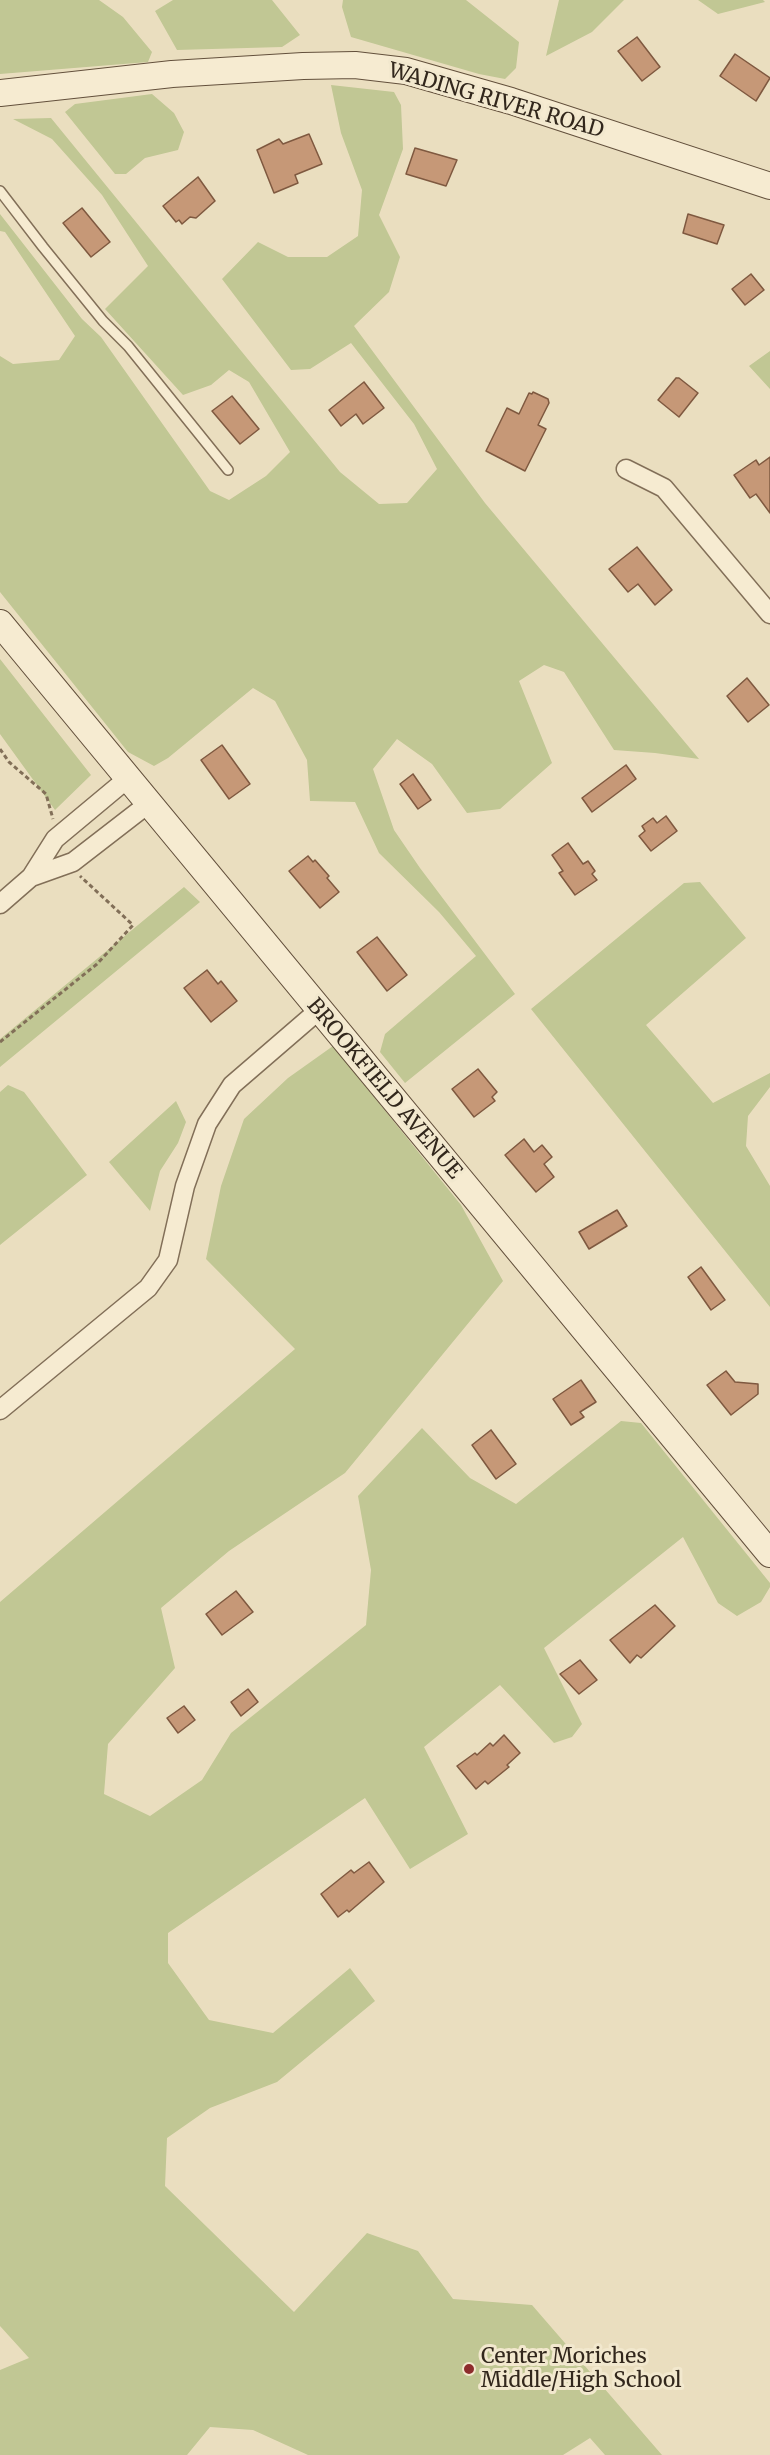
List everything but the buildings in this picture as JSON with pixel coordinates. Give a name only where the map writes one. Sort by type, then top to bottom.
[{"type":"main road","name":"WADING RIVER ROAD","points":[[0,93],[172,74],[314,65],[355,65],[406,71],[511,101],[770,186]]},
{"type":"main road","name":"BROOKFIELD AVENUE","points":[[0,623],[770,1554]]},
{"type":"street","points":[[626,469],[664,488],[770,614]]},
{"type":"street","points":[[0,904],[31,878],[55,839],[59,827],[127,779]]},
{"type":"street","points":[[31,878],[73,862],[148,804]]},
{"type":"street","points":[[59,827],[83,854]]},
{"type":"street","points":[[0,1410],[148,1288],[168,1260],[185,1186],[207,1124],[232,1085],[319,1010]]},
{"type":"lane","points":[[0,191],[103,321],[128,346],[228,471]]},
{"type":"path","points":[[0,749],[9,762],[46,794],[59,827]]},
{"type":"path","points":[[0,1042],[97,964],[133,925],[78,874]]},
{"type":"green space","points":[[0,0],[99,0],[123,17],[152,52],[148,62],[0,74]]},
{"type":"green space","points":[[173,0],[272,0],[300,35],[282,47],[177,50],[155,11]]},
{"type":"green space","points":[[343,0],[466,0],[519,42],[516,68],[505,79],[479,74],[351,37],[342,7]]},
{"type":"green space","points":[[559,0],[624,0],[592,32],[546,56]]},
{"type":"green space","points":[[698,0],[763,0],[765,2],[718,14]]},
{"type":"green space","points":[[331,85],[394,92],[401,105],[403,149],[379,215],[400,257],[389,292],[354,326],[485,503],[699,759],[614,750],[564,672],[544,665],[519,681],[552,763],[500,809],[467,813],[432,764],[397,739],[373,769],[394,830],[515,994],[405,1083],[380,1052],[385,1034],[476,956],[439,912],[379,853],[355,802],[310,801],[307,760],[275,701],[253,688],[168,758],[154,766],[128,752],[0,592],[0,356],[13,364],[59,360],[75,336],[5,232],[0,231],[0,214],[82,319],[101,337],[210,491],[229,500],[266,476],[290,452],[249,382],[229,370],[211,385],[183,395],[105,309],[148,266],[102,195],[52,139],[13,119],[51,118],[340,472],[379,504],[407,503],[437,469],[414,424],[351,343],[310,369],[291,370],[222,279],[258,242],[288,257],[327,257],[358,236],[362,190],[341,133]]},
{"type":"green space","points":[[152,94],[174,113],[184,132],[178,150],[145,158],[126,174],[115,174],[65,112],[75,104]]},
{"type":"green space","points":[[770,351],[770,389],[749,366]]},
{"type":"green space","points":[[0,659],[91,775],[55,810],[0,734]]},
{"type":"green space","points":[[700,882],[746,938],[646,1025],[713,1103],[770,1073],[770,1087],[748,1116],[746,1146],[770,1186],[770,1307],[531,1009],[684,883]]},
{"type":"green space","points":[[184,887],[200,902],[0,1067],[0,1039]]},
{"type":"green space","points":[[333,1046],[461,1205],[503,1281],[345,1473],[229,1551],[161,1608],[175,1668],[108,1744],[104,1794],[150,1816],[202,1780],[231,1733],[366,1625],[371,1570],[358,1496],[422,1428],[470,1478],[516,1504],[621,1421],[641,1423],[770,1583],[770,1587],[761,1602],[737,1616],[718,1603],[683,1537],[544,1648],[582,1724],[572,1737],[554,1743],[500,1685],[424,1747],[468,1834],[410,1869],[365,1798],[168,1933],[168,1963],[209,2020],[273,2033],[350,1968],[375,2001],[277,2082],[210,2108],[167,2138],[165,2186],[294,2312],[367,2233],[418,2251],[453,2299],[532,2305],[662,2455],[605,2455],[590,2438],[563,2455],[308,2455],[253,2430],[210,2427],[187,2455],[0,2455],[0,2370],[29,2358],[0,2326],[0,1602],[295,1349],[206,1259],[221,1186],[244,1119],[288,1078]]},
{"type":"green space","points":[[8,1085],[24,1092],[87,1175],[0,1245],[0,1092]]},
{"type":"green space","points":[[176,1101],[186,1122],[178,1143],[160,1171],[150,1211],[109,1162]]},
{"type":"place","name":"Center Moriches Middle/High School","points":[[469,2369]]}]
